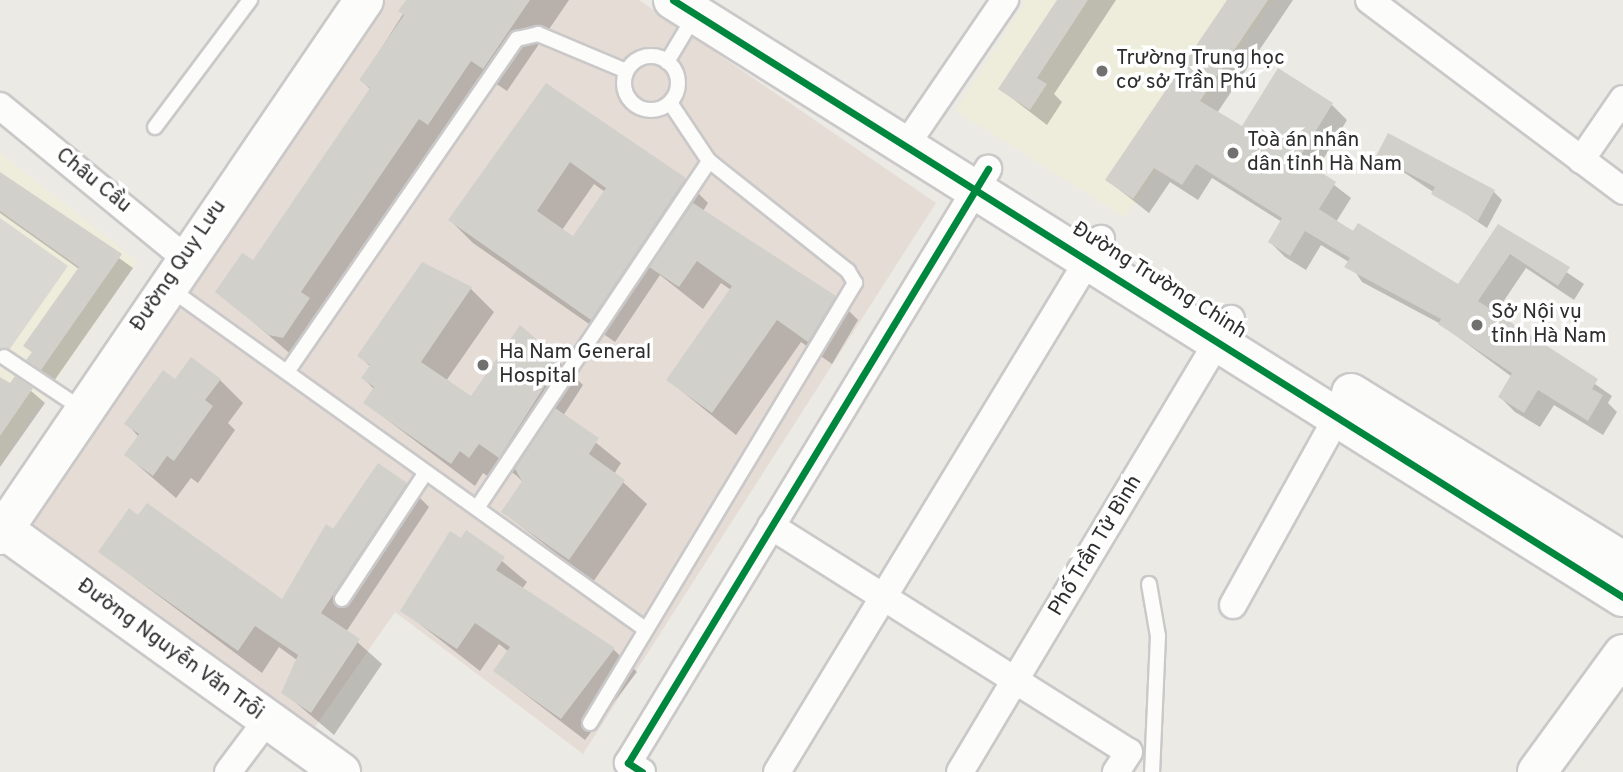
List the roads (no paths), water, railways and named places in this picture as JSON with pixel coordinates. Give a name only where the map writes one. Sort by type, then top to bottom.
[{"type":"street","name":"Đường Quy Lưu","points":[[1,531],[175,271],[365,0]]},
{"type":"street","points":[[913,136],[1005,0]]},
{"type":"street","points":[[1369,0],[1623,191]]},
{"type":"street","name":"Đường Trường Chinh","points":[[695,5],[983,178],[1498,501],[1623,597]]},
{"type":"street","points":[[1581,160],[1623,99]]},
{"type":"street","name":"Châu Cầu","points":[[0,106],[175,271]]},
{"type":"street","points":[[642,772],[628,762],[983,178]]},
{"type":"street","points":[[777,772],[1094,248]]},
{"type":"street","name":"Phố Trần Tử Bình","points":[[960,772],[1225,329]]},
{"type":"street","points":[[1233,605],[1345,405]]},
{"type":"street","name":"Đường Trường Chinh","points":[[1498,501],[1623,561]]},
{"type":"street","points":[[771,526],[1131,758]]},
{"type":"street","name":"Đường Nguyễn Văn Trỗi","points":[[1,531],[337,771]]},
{"type":"street","points":[[1537,772],[1623,653]]},
{"type":"street","points":[[228,772],[267,720]]},
{"type":"lane","points":[[155,127],[250,0]]},
{"type":"lane","points":[[667,62],[695,5]]},
{"type":"lane","points":[[287,372],[517,39],[538,34],[624,71]]},
{"type":"lane","points":[[639,58],[667,62],[679,87],[671,104],[653,110],[635,104],[624,89],[624,71],[639,58]]},
{"type":"lane","points":[[590,723],[855,283],[848,271],[709,161],[671,104]]},
{"type":"lane","points":[[477,508],[709,161]]},
{"type":"lane","points":[[175,271],[287,372],[645,629]]},
{"type":"lane","points":[[4,357],[84,410]]},
{"type":"lane","points":[[342,599],[426,472]]},
{"type":"lane","points":[[1149,584],[1158,636],[1131,758],[1152,772]]},
{"type":"place","name":"Trường Trung học cơ sở Trần Phú","points":[[1102,71]]},
{"type":"place","name":"Toà án nhân dân tỉnh Hà Nam","points":[[1233,153]]},
{"type":"place","name":"Sở Nội vụ tỉnh Hà Nam","points":[[1477,325]]},
{"type":"place","name":"Ha Nam General Hospital","points":[[483,365]]}]
